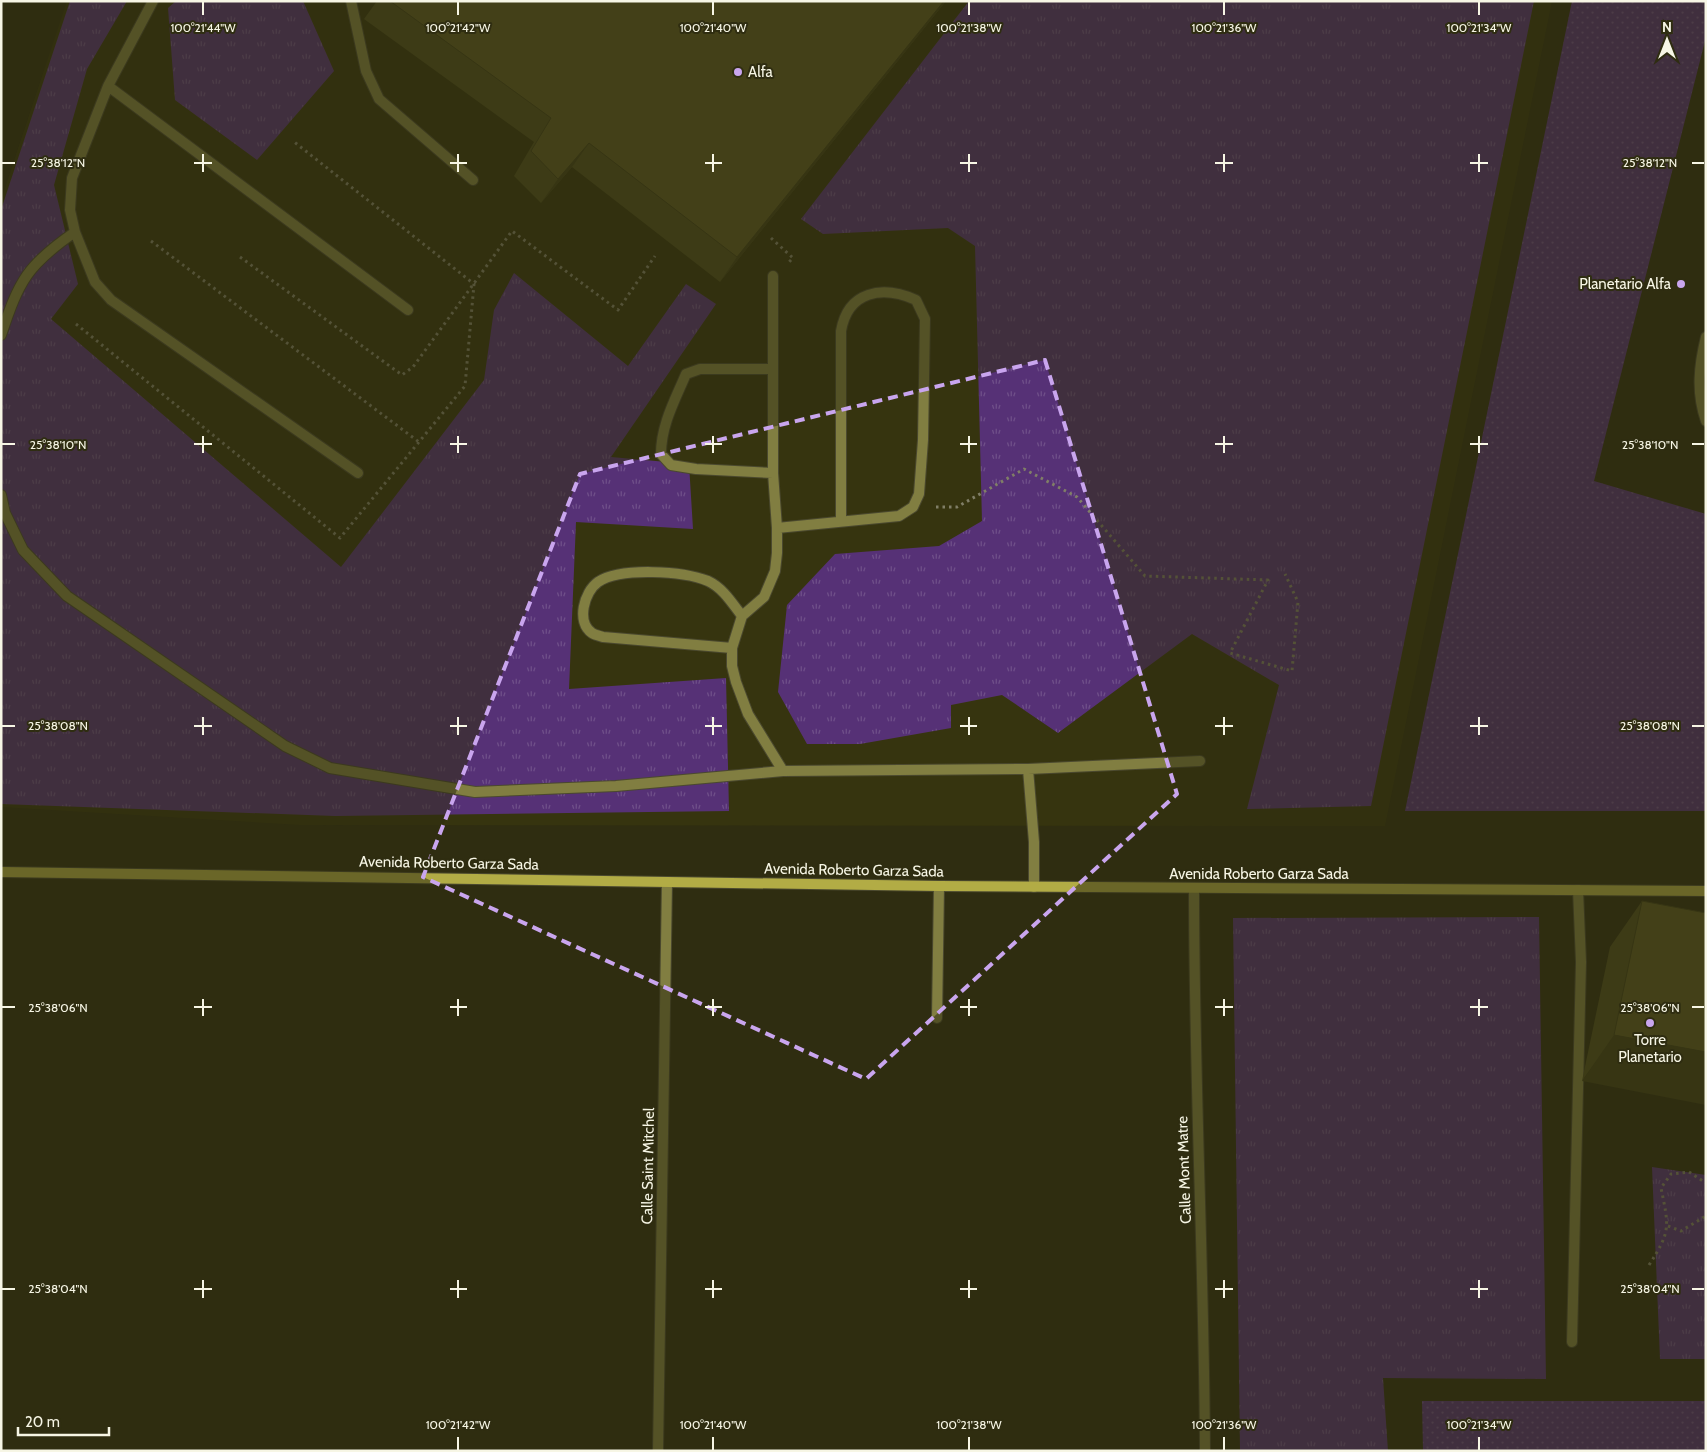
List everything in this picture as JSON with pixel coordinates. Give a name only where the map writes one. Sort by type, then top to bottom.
[{"type":"street","points":[[153,1],[108,86],[72,178],[70,210],[75,232],[95,282],[111,300],[358,473]]},
{"type":"street","points":[[351,1],[366,72],[379,99],[473,180]]},
{"type":"street","points":[[108,86],[408,310]]},
{"type":"street","points":[[1,335],[13,301],[28,271],[47,251],[75,232]]},
{"type":"street","points":[[773,276],[773,473],[777,528],[775,571],[764,597],[742,616],[732,648],[736,682],[748,714],[783,771]]},
{"type":"street","points":[[777,528],[899,516],[913,507],[919,494],[922,463],[925,319],[916,300],[906,295],[865,296],[854,300],[848,308],[841,331],[841,521]]},
{"type":"street","points":[[1706,337],[1701,358],[1699,386],[1706,421]]},
{"type":"street","points":[[773,369],[700,369],[686,374],[667,418],[661,438],[661,454],[671,465],[696,469],[773,473]]},
{"type":"street","points":[[1,495],[5,513],[23,550],[67,596],[285,746],[330,768],[475,792],[616,786],[783,771],[1028,769],[1200,761]]},
{"type":"street","points":[[732,648],[603,637],[592,633],[588,628],[584,618],[585,603],[598,583],[614,576],[674,574],[708,581],[722,590],[742,616]]},
{"type":"street","points":[[1028,769],[1034,842],[1034,887]]},
{"type":"street","name":"Avenida Roberto Garza Sada","points":[[1,872],[938,886],[1706,891]]},
{"type":"street","name":"Calle Saint Mitchel","points":[[658,1451],[667,882]]},
{"type":"street","points":[[937,1018],[938,886]]},
{"type":"street","name":"Calle Mont Matre","points":[[1194,888],[1198,1150],[1204,1303],[1205,1451]]},
{"type":"street","points":[[1572,1342],[1581,962],[1578,890]]},
{"type":"path","points":[[293,141],[474,284]]},
{"type":"path","points":[[240,257],[402,376],[413,367],[512,230],[618,310],[655,256]]},
{"type":"path","points":[[151,241],[419,442]]},
{"type":"path","points":[[913,507],[957,507],[1024,469],[1077,496],[1145,576],[1268,580],[1230,653],[1292,671],[1298,602],[1285,574]]},
{"type":"path","points":[[1649,1265],[1663,1243],[1668,1226],[1661,1188],[1671,1174],[1690,1172],[1706,1183]]},
{"type":"path","points":[[1668,1226],[1681,1231],[1706,1216]]},
{"type":"highlighted area","points":[[1045,360],[1177,794],[866,1079],[423,877],[580,474]]},
{"type":"shaded area","points":[[67,1],[1552,1],[1385,826],[301,825],[1,807],[1,200]]},
{"type":"green space","points":[[70,1],[127,1],[87,69],[54,185],[78,284],[51,319],[341,567],[484,380],[494,310],[514,273],[628,366],[686,284],[716,304],[611,457],[689,464],[693,529],[576,522],[569,689],[726,678],[729,811],[335,816],[1,804],[1,210]]},
{"type":"green space","points":[[176,1],[303,1],[334,71],[257,160],[175,100],[168,8]]},
{"type":"green space","points":[[969,1],[1534,1],[1371,806],[1247,809],[1279,685],[1192,634],[1058,733],[1002,695],[951,705],[951,728],[860,744],[807,744],[778,692],[787,605],[835,554],[939,546],[982,521],[975,246],[948,228],[823,234],[801,219]]},
{"type":"green space","points":[[1572,1],[1706,1],[1706,37],[1594,481],[1706,514],[1706,811],[1405,811]]},
{"type":"green space","points":[[1539,917],[1546,1379],[1383,1378],[1388,1451],[1240,1451],[1233,918]]},
{"type":"green space","points":[[1652,1167],[1706,1175],[1706,1359],[1660,1359]]},
{"type":"green space","points":[[1422,1401],[1706,1401],[1706,1451],[1423,1451]]},
{"type":"building","name":"Alfa","points":[[390,1],[944,1],[737,257],[589,143],[558,179],[531,151],[551,118]]},
{"type":"building","points":[[1642,901],[1706,913],[1706,1052],[1614,1035]]},
{"type":"place","name":"Alfa","points":[[738,72]]},
{"type":"place","name":"Planetario Alfa","points":[[1681,284]]},
{"type":"place","name":"Torre Planetario","points":[[1650,1023]]}]
